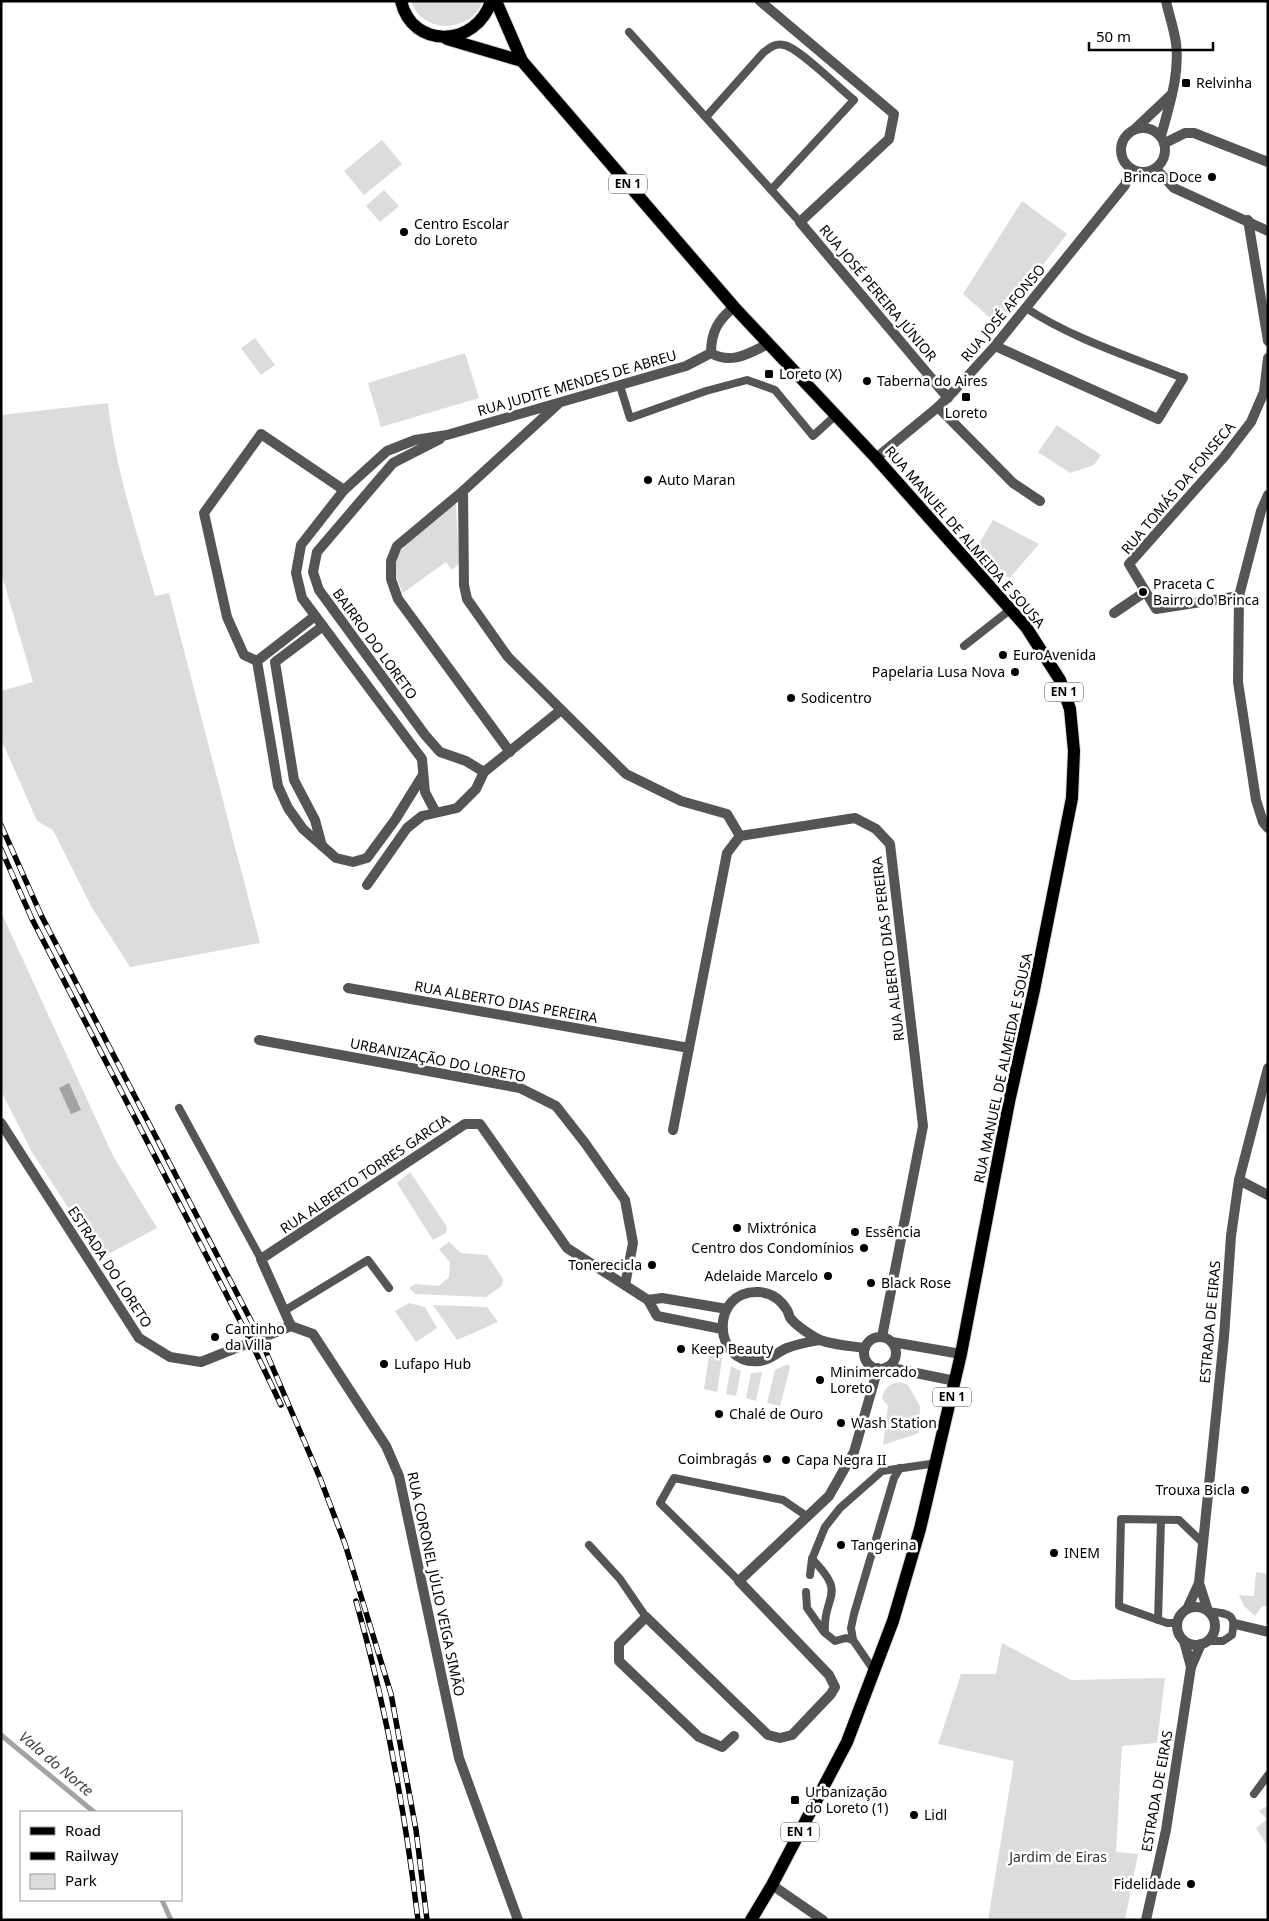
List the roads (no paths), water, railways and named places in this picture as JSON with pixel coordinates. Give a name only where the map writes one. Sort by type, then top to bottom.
[{"type":"main road","points":[[400,1],[410,20],[424,32],[522,61]]},
{"type":"main road","points":[[442,38],[460,36],[476,27],[488,13],[492,1]]},
{"type":"main road","name":"EN 1","points":[[496,1],[522,61],[734,306]]},
{"type":"main road","name":"RUA MANUEL DE ALMEIDA E SOUSA","points":[[734,306],[876,458],[1026,627],[1060,680],[1070,709],[1074,752],[1072,798],[1032,1000],[1009,1102],[961,1354],[937,1463],[895,1612],[874,1672],[846,1742],[772,1885],[751,1920]]},
{"type":"street","name":"RUA JOSÉ PEREIRA JÚNIOR","points":[[760,1],[894,114],[889,139],[800,222],[948,398]]},
{"type":"street","points":[[1166,1],[1176,44],[1173,94],[1163,139],[1165,157],[1156,168],[1148,172],[1138,172],[1130,168],[1125,163],[1121,148],[1128,133],[1135,129],[1173,94]]},
{"type":"street","points":[[1135,129],[1144,127],[1153,130],[1163,139]]},
{"type":"street","points":[[1163,139],[1186,133],[1194,133],[1268,162]]},
{"type":"street","name":"RUA JOSÉ AFONSO","points":[[876,458],[948,398],[995,346],[1125,185],[1130,168]]},
{"type":"street","points":[[1156,168],[1174,188],[1248,220],[1268,231]]},
{"type":"street","points":[[1248,220],[1268,341]]},
{"type":"street","points":[[734,306],[717,324],[711,341],[711,353],[728,358],[741,357],[768,344]]},
{"type":"street","points":[[995,346],[1158,419],[1183,378]]},
{"type":"street","name":"RUA JUDITE MENDES DE ABREU","points":[[447,435],[686,366],[711,353]]},
{"type":"street","name":"RUA TOMÁS DA FONSECA","points":[[1239,596],[1156,609],[1129,564],[1224,457],[1251,422],[1264,392],[1268,358]]},
{"type":"street","points":[[510,752],[398,599],[391,579],[391,561],[397,546],[463,491],[559,403]]},
{"type":"street","points":[[938,407],[1013,483],[1040,501]]},
{"type":"street","points":[[257,661],[244,655],[227,617],[204,513],[261,434],[344,490]]},
{"type":"street","points":[[434,811],[425,792],[422,759],[302,598],[296,572],[301,544],[344,490],[387,451],[414,440],[447,435]]},
{"type":"street","name":"BAIRRO DO LORETO","points":[[447,435],[393,463],[317,552],[313,572],[319,590],[425,735],[440,752],[466,761],[484,772]]},
{"type":"street","points":[[463,491],[464,585],[467,599],[508,658],[626,774],[681,801],[727,814],[740,836],[727,853],[673,1130]]},
{"type":"street","points":[[1268,495],[1261,511],[1239,596],[1238,682],[1256,800],[1263,822],[1268,828]]},
{"type":"street","points":[[1114,613],[1145,592]]},
{"type":"street","points":[[257,661],[315,616]]},
{"type":"street","points":[[322,846],[315,820],[294,780],[275,662],[323,626]]},
{"type":"street","points":[[257,661],[278,786],[288,808],[303,829],[336,858],[353,862],[367,858],[395,820],[423,775]]},
{"type":"street","points":[[367,885],[407,828],[422,816],[434,811],[457,808],[476,789],[484,772],[561,710]]},
{"type":"street","name":"RUA ALBERTO DIAS PEREIRA","points":[[740,836],[854,818],[876,829],[890,844],[923,1126],[882,1337]]},
{"type":"street","name":"RUA ALBERTO DIAS PEREIRA","points":[[348,988],[689,1048]]},
{"type":"street","name":"URBANIZAÇÃO DO LORETO","points":[[260,1040],[520,1088],[556,1106],[625,1200],[632,1243],[625,1285]]},
{"type":"street","name":"ESTRADA DE EIRAS","points":[[1191,1667],[1184,1640],[1180,1636],[1177,1624],[1179,1617],[1187,1609],[1199,1582],[1224,1337],[1231,1236],[1239,1180],[1268,1068]]},
{"type":"street","name":"ESTRADA DO LORETO","points":[[1,1123],[139,1338],[170,1358],[201,1362],[291,1326]]},
{"type":"street","name":"RUA ALBERTO TORRES GARCIA","points":[[261,1259],[465,1124],[480,1124],[567,1248],[648,1300],[657,1316],[722,1329]]},
{"type":"street","points":[[1239,1180],[1268,1195]]},
{"type":"street","points":[[261,1259],[291,1326]]},
{"type":"street","points":[[820,1340],[791,1320],[781,1302],[771,1295],[751,1293],[733,1301],[727,1309],[722,1329],[730,1349],[738,1356],[749,1360],[768,1359],[785,1348],[820,1340],[865,1348]]},
{"type":"street","points":[[648,1300],[662,1298],[727,1309]]},
{"type":"street","name":"RUA CORONEL JÚLIO VEIGA SIMÃO","points":[[291,1326],[313,1334],[386,1446],[399,1476],[459,1758],[518,1920]]},
{"type":"street","points":[[955,1380],[868,1363],[864,1353],[865,1348],[872,1339],[882,1337],[892,1342],[961,1354]]},
{"type":"street","points":[[734,1736],[722,1747],[699,1737],[619,1661],[619,1644],[646,1617],[768,1735],[780,1738],[792,1734],[831,1694],[835,1687],[830,1675],[739,1581],[830,1496],[854,1452],[883,1367],[896,1355],[892,1342]]},
{"type":"street","name":"ESTRADA DE EIRAS","points":[[1146,1920],[1166,1830],[1191,1667],[1204,1643],[1212,1637],[1215,1625],[1208,1611],[1199,1582]]},
{"type":"street","points":[[1187,1609],[1198,1607],[1208,1611]]},
{"type":"street","points":[[1234,1624],[1268,1632]]},
{"type":"street","points":[[1184,1640],[1192,1644],[1204,1643]]},
{"type":"street","points":[[772,1885],[823,1920]]},
{"type":"lane","points":[[629,32],[800,222]]},
{"type":"lane","points":[[706,117],[763,53],[774,45],[781,44],[794,49],[854,100],[771,190]]},
{"type":"lane","points":[[1026,308],[1045,320],[1076,334],[1183,378]]},
{"type":"lane","points":[[620,386],[630,418],[747,380],[775,390],[813,436],[836,415]]},
{"type":"lane","points":[[964,646],[1011,609]]},
{"type":"lane","points":[[179,1108],[261,1259]]},
{"type":"lane","points":[[284,1311],[368,1260],[389,1288]]},
{"type":"lane","points":[[810,1575],[812,1560],[825,1527],[840,1508],[882,1471],[937,1463]]},
{"type":"lane","points":[[874,1672],[853,1640],[851,1628],[894,1478],[900,1468]]},
{"type":"lane","points":[[739,1581],[660,1503],[674,1478],[783,1500],[808,1517]]},
{"type":"lane","points":[[1177,1624],[1158,1620],[1119,1606],[1121,1519],[1179,1520],[1202,1542]]},
{"type":"lane","points":[[1158,1620],[1161,1520]]},
{"type":"lane","points":[[588,1545],[620,1579],[646,1617]]},
{"type":"lane","points":[[812,1560],[827,1575],[831,1584],[832,1597],[825,1624],[826,1633]]},
{"type":"lane","points":[[806,1592],[807,1608],[826,1633],[834,1640],[846,1638],[853,1640]]},
{"type":"lane","points":[[1204,1643],[1223,1641],[1232,1635],[1234,1624],[1232,1617],[1227,1614],[1208,1611]]},
{"type":"lane","points":[[1254,1794],[1268,1776]]},
{"type":"waterway","name":"Vala do Norte","points":[[1,1735],[93,1811]]},
{"type":"waterway","name":"Vala do Norte","points":[[162,1901],[171,1920]]},
{"type":"railway","points":[[1,825],[41,915],[260,1338],[320,1478],[345,1544],[391,1694],[416,1830],[427,1920]]},
{"type":"railway","points":[[1,849],[32,919],[251,1342],[281,1405]]},
{"type":"railway","points":[[356,1601],[377,1680],[401,1799],[418,1920]]},
{"type":"place","name":"Relvinha","points":[[1186,83]]},
{"type":"place","name":"Brinca Doce","points":[[1212,177]]},
{"type":"place","name":"Centro Escolar do Loreto","points":[[404,232]]},
{"type":"place","name":"Loreto (X)","points":[[769,374]]},
{"type":"place","name":"Taberna do Aires","points":[[867,381]]},
{"type":"place","name":"Loreto","points":[[966,397]]},
{"type":"place","name":"Auto Maran","points":[[648,480]]},
{"type":"place","name":"Praceta C Bairro do Brinca","points":[[1143,592]]},
{"type":"place","name":"EuroAvenida","points":[[1003,655]]},
{"type":"place","name":"Papelaria Lusa Nova","points":[[1015,672]]},
{"type":"place","name":"Sodicentro","points":[[791,698]]},
{"type":"place","name":"Mixtrónica","points":[[737,1228]]},
{"type":"place","name":"Essência","points":[[855,1232]]},
{"type":"place","name":"Centro dos Condomínios","points":[[864,1248]]},
{"type":"place","name":"Tonerecicla","points":[[652,1265]]},
{"type":"place","name":"Adelaide Marcelo","points":[[828,1276]]},
{"type":"place","name":"Black Rose","points":[[871,1283]]},
{"type":"place","name":"Cantinho da Villa","points":[[215,1337]]},
{"type":"place","name":"Keep Beauty","points":[[681,1349]]},
{"type":"place","name":"Lufapo Hub","points":[[384,1364]]},
{"type":"place","name":"Minimercado Loreto","points":[[820,1380]]},
{"type":"place","name":"Chalé de Ouro","points":[[719,1414]]},
{"type":"place","name":"Wash Station","points":[[841,1423]]},
{"type":"place","name":"Coimbragás","points":[[767,1459]]},
{"type":"place","name":"Capa Negra II","points":[[786,1460]]},
{"type":"place","name":"Trouxa Bicla","points":[[1245,1490]]},
{"type":"place","name":"Tangerina","points":[[841,1545]]},
{"type":"place","name":"INEM","points":[[1054,1553]]},
{"type":"place","name":"Urbanização do Loreto (1)","points":[[795,1800]]},
{"type":"place","name":"Lidl","points":[[914,1815]]},
{"type":"place","name":"Fidelidade","points":[[1191,1884]]},
{"type":"park label","name":"Jardim de Eiras","points":[[1058,1857]]}]
